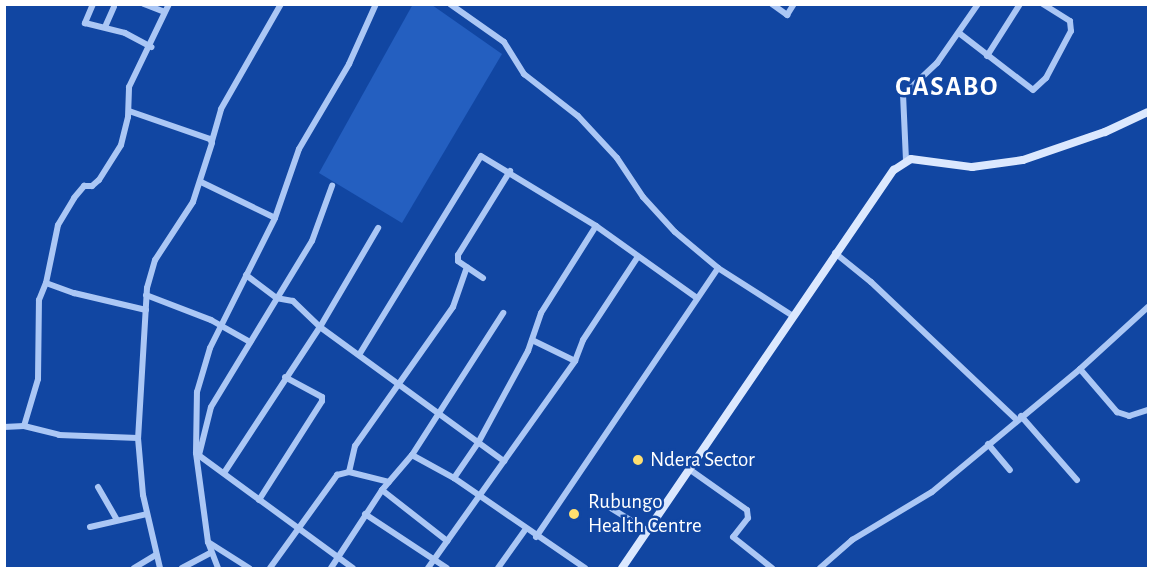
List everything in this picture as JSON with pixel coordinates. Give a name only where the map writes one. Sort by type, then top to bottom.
[{"type":"main road","points":[[622,568],[835,253],[894,170],[906,160],[972,167],[1023,160],[1105,132],[1149,112]]},
{"type":"street","points":[[93,4],[85,23],[105,27],[151,47]]},
{"type":"street","points":[[144,4],[165,12]]},
{"type":"street","points":[[24,426],[38,379],[38,308],[62,214],[84,186],[95,183],[121,145],[129,111],[129,87],[151,47],[168,4]]},
{"type":"street","points":[[160,568],[147,514],[138,438],[146,295],[155,260],[201,182],[221,109],[281,4]]},
{"type":"street","points":[[218,568],[210,553],[197,454],[196,392],[221,325],[275,218],[299,149],[349,64],[376,4]]},
{"type":"street","points":[[450,4],[504,42],[524,74],[578,116],[617,158],[643,198],[675,232],[718,268],[793,316]]},
{"type":"street","points":[[772,4],[787,15],[794,4]]},
{"type":"street","points":[[906,160],[903,95],[937,63],[978,4]]},
{"type":"street","points":[[987,56],[1020,4]]},
{"type":"street","points":[[959,33],[1029,89],[1038,88],[1071,31],[1070,21],[1043,4]]},
{"type":"street","points":[[105,27],[114,7]]},
{"type":"street","points":[[129,111],[212,141]]},
{"type":"street","points":[[359,355],[481,156],[510,171],[596,226],[637,258],[697,298]]},
{"type":"street","points":[[483,278],[458,261],[458,255],[510,171]]},
{"type":"street","points":[[201,182],[275,218]]},
{"type":"street","points":[[197,454],[211,407],[312,241],[332,186]]},
{"type":"street","points":[[454,478],[478,443],[532,340],[541,314],[596,226]]},
{"type":"street","points":[[224,473],[320,327],[378,228]]},
{"type":"street","points":[[835,253],[871,282],[1018,418],[1077,480]]},
{"type":"street","points":[[429,568],[575,362],[582,340],[637,258]]},
{"type":"street","points":[[349,472],[355,446],[453,307],[467,267]]},
{"type":"street","points":[[536,537],[718,268]]},
{"type":"street","points":[[246,275],[276,298],[293,301],[320,327],[504,462]]},
{"type":"street","points":[[46,283],[74,293],[146,310]]},
{"type":"street","points":[[146,295],[221,325],[250,342]]},
{"type":"street","points":[[820,568],[852,540],[932,492],[1018,418],[1080,369],[1149,307]]},
{"type":"street","points":[[331,568],[382,490],[412,455],[503,314]]},
{"type":"street","points":[[532,340],[575,362]]},
{"type":"street","points":[[1080,369],[1117,412],[1130,416],[1149,410]]},
{"type":"street","points":[[259,500],[322,401],[322,397],[285,377]]},
{"type":"street","points":[[4,427],[24,426],[59,435],[138,438]]},
{"type":"street","points":[[988,444],[1010,470]]},
{"type":"street","points":[[197,454],[297,531],[339,556],[353,568]]},
{"type":"street","points":[[412,455],[454,478],[525,530],[585,568]]},
{"type":"street","points":[[688,469],[747,510],[748,518],[733,537],[772,568]]},
{"type":"street","points":[[270,568],[337,475],[349,472],[389,482]]},
{"type":"street","points":[[98,487],[117,520]]},
{"type":"street","points":[[382,490],[447,542]]},
{"type":"street","points":[[609,507],[648,531]]},
{"type":"street","points":[[90,526],[147,514]]},
{"type":"street","points":[[365,514],[447,568]]},
{"type":"street","points":[[498,568],[525,530]]},
{"type":"street","points":[[208,542],[249,568]]},
{"type":"street","points":[[182,568],[210,553]]},
{"type":"street","points":[[134,568],[156,555]]},
{"type":"shaded area","points":[[413,4],[432,5],[502,54],[402,223],[319,173]]},
{"type":"place","name":"Ndera Sector","points":[[638,460]]},
{"type":"place","name":"Rubungo Health Centre","points":[[574,514]]},
{"type":"district","name":"GASABO","points":[[947,87]]}]
